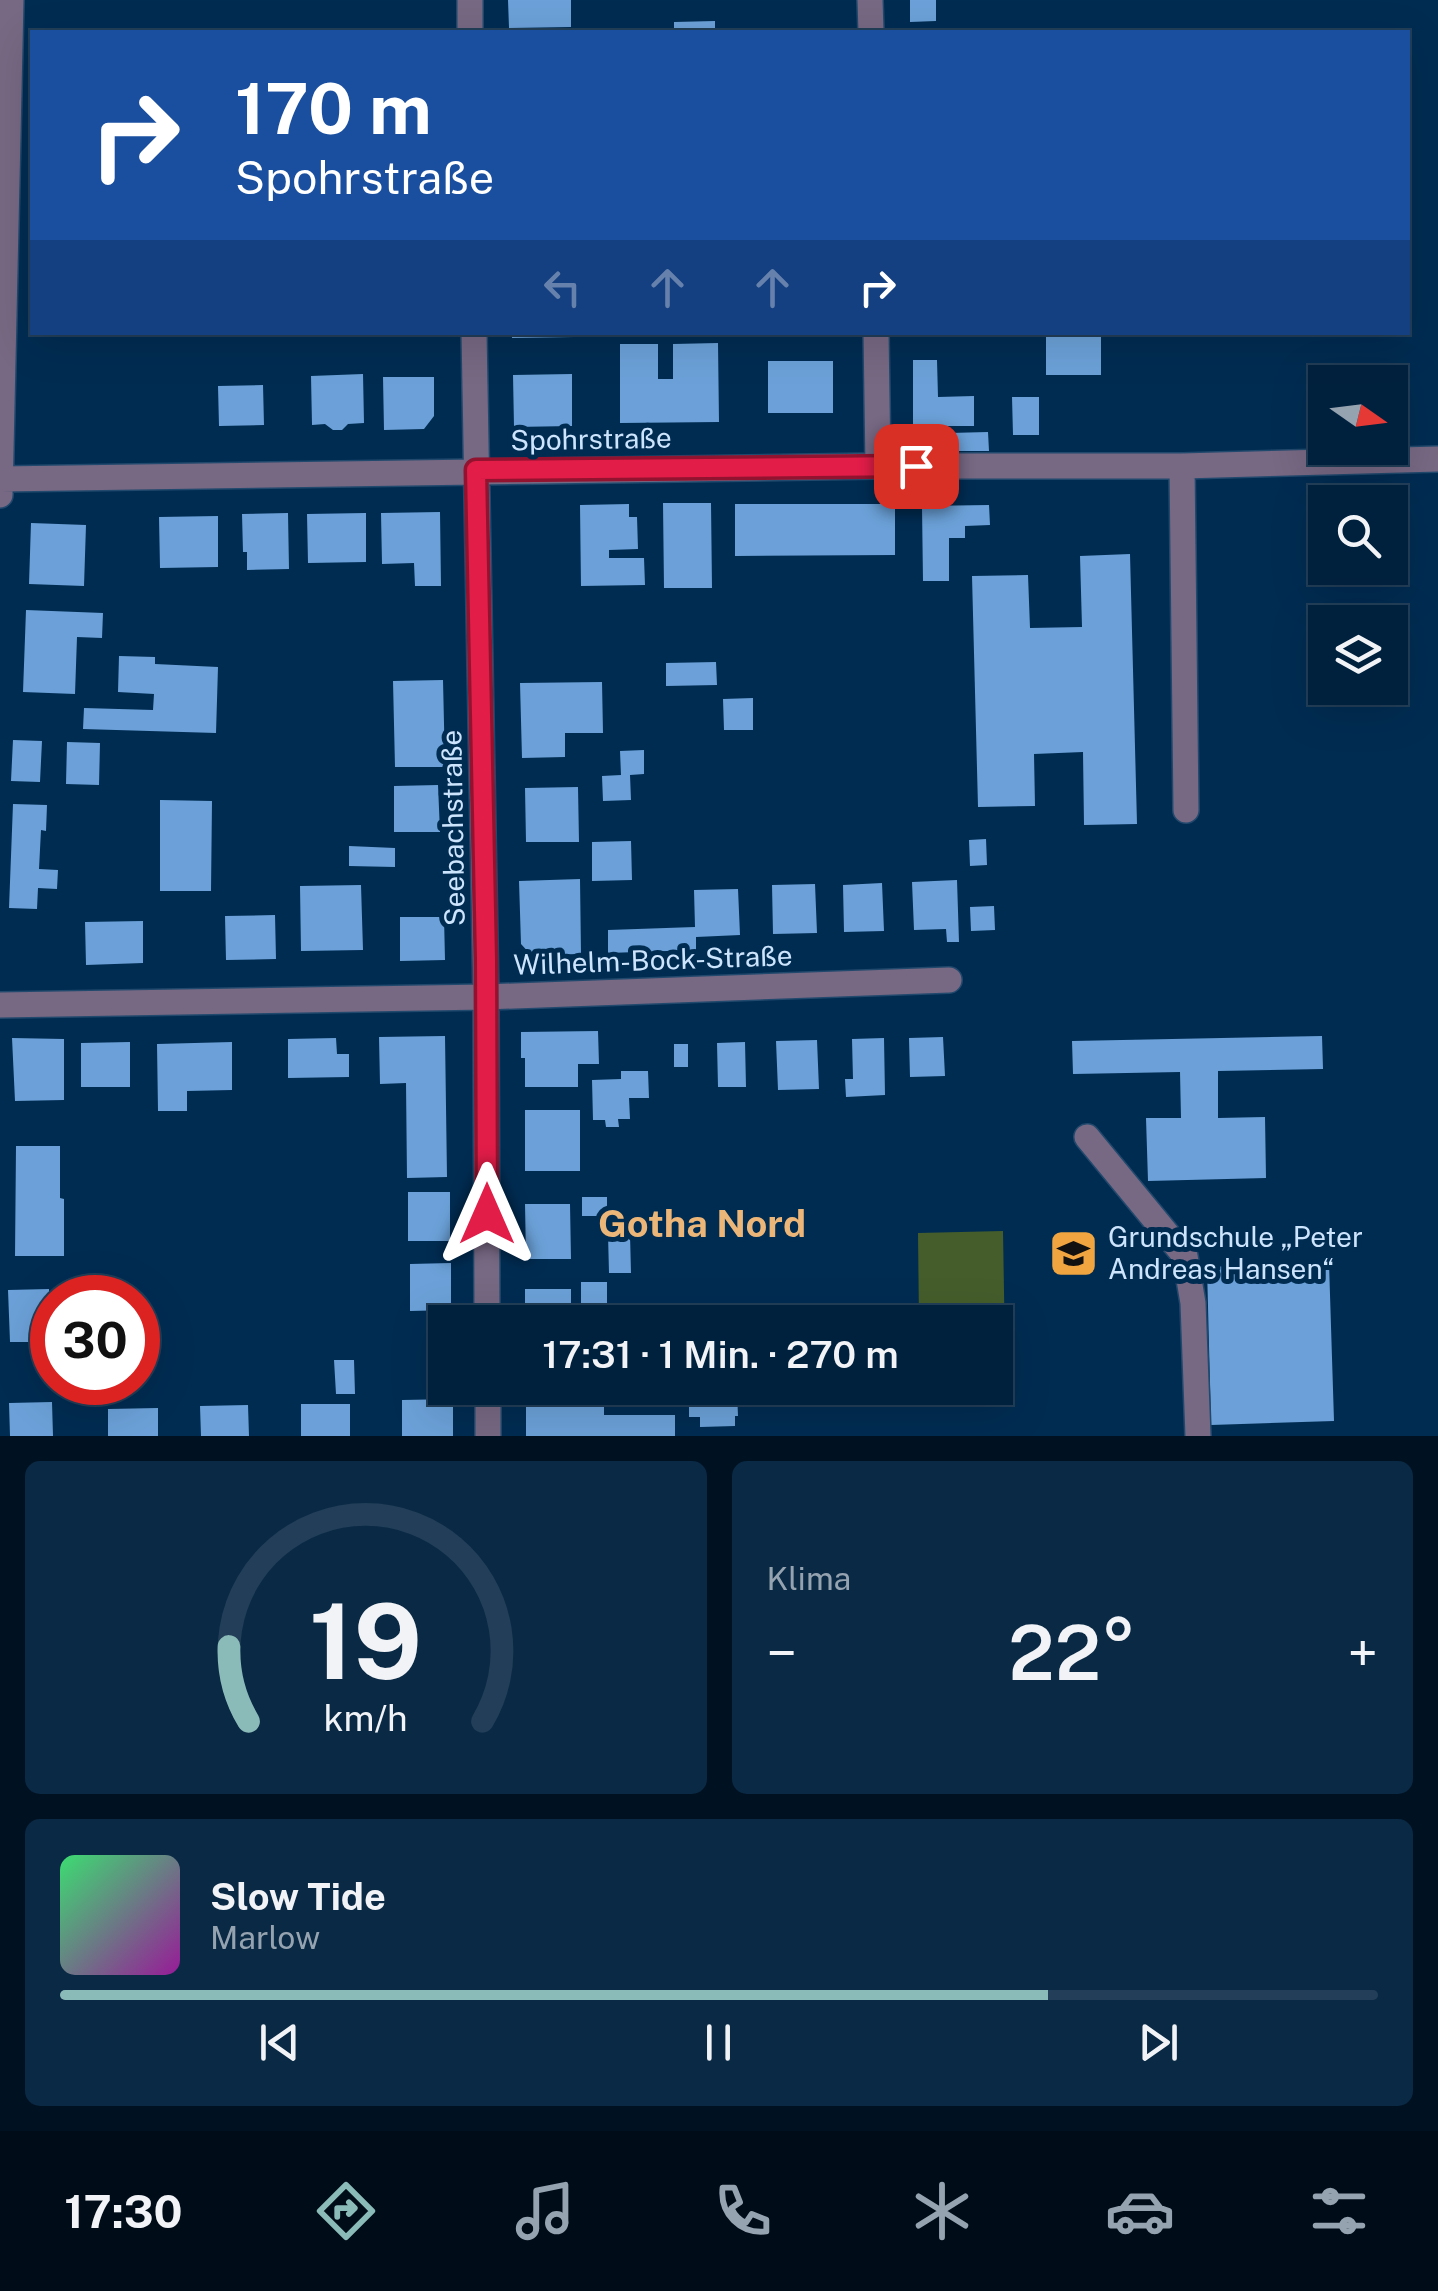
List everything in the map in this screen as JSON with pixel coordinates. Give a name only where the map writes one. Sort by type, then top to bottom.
[{"type":"street","points":[[0,495],[11,0]]},
{"type":"street","points":[[470,0],[470,30]]},
{"type":"street","points":[[870,0],[870,30]]},
{"type":"street","name":"Seebachstraße","points":[[474,335],[488,1305]]},
{"type":"street","points":[[876,335],[878,466]]},
{"type":"street","name":"Spohrstraße","points":[[1,479],[476,470],[1182,466],[1438,458]]},
{"type":"street","points":[[1182,466],[1186,810]]},
{"type":"street","name":"Wilhelm-Bock-Straße","points":[[0,1005],[486,996],[949,980]]},
{"type":"street","points":[[1087,1136],[1185,1256],[1193,1304],[1198,1436]]},
{"type":"street","points":[[488,1405],[488,1436]]},
{"type":"green space","points":[[1003,1231],[1004,1305],[919,1305],[918,1233]]},
{"type":"building","points":[[508,0],[571,0],[571,27],[509,28]]},
{"type":"building","points":[[910,0],[936,0],[936,21],[910,22]]},
{"type":"building","points":[[715,21],[715,30],[674,30],[674,22]]},
{"type":"building","points":[[512,335],[574,337],[512,338]]},
{"type":"building","points":[[909,335],[979,335],[979,337]]},
{"type":"building","points":[[1046,335],[1101,335],[1101,375],[1046,375]]},
{"type":"building","points":[[718,343],[719,422],[620,423],[620,344],[658,344],[658,379],[673,379],[673,344]]},
{"type":"building","points":[[913,360],[937,360],[938,397],[974,396],[974,426],[913,426]]},
{"type":"building","points":[[768,361],[833,361],[833,413],[768,413]]},
{"type":"building","points":[[363,374],[364,423],[348,424],[342,430],[325,424],[312,425],[311,376]]},
{"type":"building","points":[[572,374],[572,426],[514,427],[513,375]]},
{"type":"building","points":[[383,377],[434,377],[434,416],[424,429],[384,430]]},
{"type":"building","points":[[263,385],[264,425],[219,426],[218,386]]},
{"type":"building","points":[[1012,397],[1039,397],[1039,435],[1013,435]]},
{"type":"building","points":[[988,432],[989,451],[950,451],[949,433]]},
{"type":"building","points":[[663,503],[711,503],[712,588],[664,588]]},
{"type":"building","points":[[629,504],[629,517],[637,517],[638,549],[609,550],[609,558],[644,558],[645,585],[581,586],[580,505]]},
{"type":"building","points":[[735,504],[895,504],[895,555],[735,556]]},
{"type":"building","points":[[989,505],[990,525],[965,526],[965,538],[949,538],[949,581],[923,581],[922,506]]},
{"type":"building","points":[[440,512],[441,586],[415,586],[414,563],[382,564],[381,513]]},
{"type":"building","points":[[288,513],[289,569],[247,570],[242,514]]},
{"type":"building","points":[[366,513],[366,562],[308,563],[307,514]]},
{"type":"building","points":[[218,516],[218,567],[160,568],[159,517]]},
{"type":"building","points":[[31,523],[86,525],[84,586],[29,584]]},
{"type":"building","points":[[1130,554],[1137,824],[1084,825],[1083,752],[1034,754],[1035,806],[978,807],[972,576],[1028,575],[1030,628],[1082,627],[1080,556]]},
{"type":"building","points":[[26,610],[103,613],[102,638],[77,637],[75,694],[23,692]]},
{"type":"building","points":[[119,656],[155,657],[155,664],[218,667],[216,733],[83,729],[84,708],[153,710],[154,694],[118,692]]},
{"type":"building","points":[[716,662],[717,685],[666,686],[666,663]]},
{"type":"building","points":[[443,680],[445,767],[395,767],[393,681]]},
{"type":"building","points":[[602,682],[603,733],[565,733],[565,757],[522,758],[520,683]]},
{"type":"building","points":[[753,698],[753,730],[724,730],[723,699]]},
{"type":"building","points":[[13,740],[42,741],[40,782],[11,781]]},
{"type":"building","points":[[67,742],[100,743],[99,785],[66,784]]},
{"type":"building","points":[[644,750],[644,774],[630,775],[631,800],[603,801],[602,776],[621,775],[620,751]]},
{"type":"building","points":[[438,785],[440,832],[394,832],[394,786]]},
{"type":"building","points":[[578,787],[579,842],[526,842],[525,788]]},
{"type":"building","points":[[160,800],[212,801],[211,891],[160,891]]},
{"type":"building","points":[[13,804],[47,805],[39,869],[58,870],[57,889],[38,888],[37,909],[9,908]]},
{"type":"building","points":[[986,839],[987,865],[970,866],[969,840]]},
{"type":"building","points":[[631,841],[632,880],[592,881],[592,842]]},
{"type":"building","points":[[349,846],[395,848],[395,867],[349,866]]},
{"type":"building","points":[[580,879],[581,954],[531,955],[521,944],[519,881]]},
{"type":"building","points":[[957,880],[959,942],[947,942],[946,929],[914,930],[912,882]]},
{"type":"building","points":[[882,883],[884,931],[844,932],[843,885]]},
{"type":"building","points":[[815,884],[817,933],[773,934],[772,885]]},
{"type":"building","points":[[361,885],[363,950],[301,951],[300,886]]},
{"type":"building","points":[[738,889],[740,935],[696,937],[696,950],[608,953],[608,930],[695,927],[694,890]]},
{"type":"building","points":[[994,906],[995,930],[971,931],[970,907]]},
{"type":"building","points":[[275,915],[276,959],[226,960],[225,916]]},
{"type":"building","points":[[400,917],[444,917],[445,960],[400,961]]},
{"type":"building","points":[[143,921],[143,963],[86,965],[85,922]]},
{"type":"building","points":[[598,1031],[599,1064],[578,1064],[578,1087],[525,1087],[521,1032]]},
{"type":"building","points":[[445,1036],[447,1177],[407,1178],[406,1083],[380,1084],[379,1037]]},
{"type":"building","points":[[1322,1036],[1323,1069],[1218,1071],[1218,1118],[1265,1117],[1266,1178],[1148,1181],[1146,1118],[1181,1118],[1180,1072],[1073,1074],[1072,1041]]},
{"type":"building","points":[[943,1037],[945,1076],[910,1077],[909,1038]]},
{"type":"building","points":[[12,1038],[64,1039],[64,1100],[15,1101]]},
{"type":"building","points":[[336,1038],[337,1054],[349,1054],[349,1077],[288,1078],[288,1039]]},
{"type":"building","points":[[884,1038],[885,1095],[846,1097],[845,1079],[853,1079],[852,1039]]},
{"type":"building","points":[[817,1040],[819,1089],[778,1090],[776,1041]]},
{"type":"building","points":[[130,1042],[130,1087],[81,1087],[81,1043]]},
{"type":"building","points":[[232,1042],[232,1090],[187,1091],[187,1111],[158,1111],[157,1044]]},
{"type":"building","points":[[745,1042],[746,1087],[718,1087],[717,1043]]},
{"type":"building","points":[[674,1044],[688,1044],[688,1067],[674,1067]]},
{"type":"building","points":[[621,1071],[648,1071],[649,1098],[629,1098],[630,1119],[618,1119],[619,1127],[606,1127],[605,1120],[593,1120],[592,1080],[621,1079]]},
{"type":"building","points":[[525,1110],[580,1110],[580,1171],[525,1171]]},
{"type":"building","points":[[16,1146],[60,1146],[64,1256],[15,1256]]},
{"type":"building","points":[[408,1192],[450,1192],[450,1241],[408,1241]]},
{"type":"building","points":[[582,1197],[607,1197],[607,1216],[582,1216]]},
{"type":"building","points":[[525,1204],[570,1204],[571,1259],[526,1259]]},
{"type":"building","points":[[608,1234],[630,1234],[631,1273],[609,1273]]},
{"type":"building","points":[[451,1263],[451,1305],[428,1305],[428,1311],[410,1311],[410,1264]]},
{"type":"building","points":[[1329,1263],[1334,1421],[1211,1425],[1207,1267]]},
{"type":"building","points":[[581,1282],[607,1282],[607,1305],[581,1305]]},
{"type":"building","points":[[30,1289],[30,1342],[10,1342],[8,1290]]},
{"type":"building","points":[[525,1289],[571,1289],[571,1305],[525,1305]]},
{"type":"building","points":[[334,1360],[354,1360],[355,1394],[336,1394]]},
{"type":"building","points":[[428,1399],[428,1405],[453,1405],[453,1436],[402,1436],[402,1400]]},
{"type":"building","points":[[9,1403],[52,1405],[53,1436],[10,1436]]},
{"type":"building","points":[[301,1404],[350,1404],[350,1436],[301,1436]]},
{"type":"building","points":[[248,1405],[249,1436],[201,1436],[200,1406]]},
{"type":"building","points":[[526,1405],[604,1405],[604,1415],[675,1415],[675,1436],[526,1436]]},
{"type":"building","points":[[689,1405],[738,1405],[735,1426],[700,1427],[700,1417],[689,1417]]},
{"type":"building","points":[[158,1408],[158,1436],[108,1436],[108,1409]]},
{"type":"place","name":"Grundschule „Peter Andreas Hansen“","points":[[1073,1253]]},
{"type":"district","name":"Gotha Nord","points":[[702,1224]]},
{"type":"route","points":[[487,1214],[476,470],[916,466]]}]
